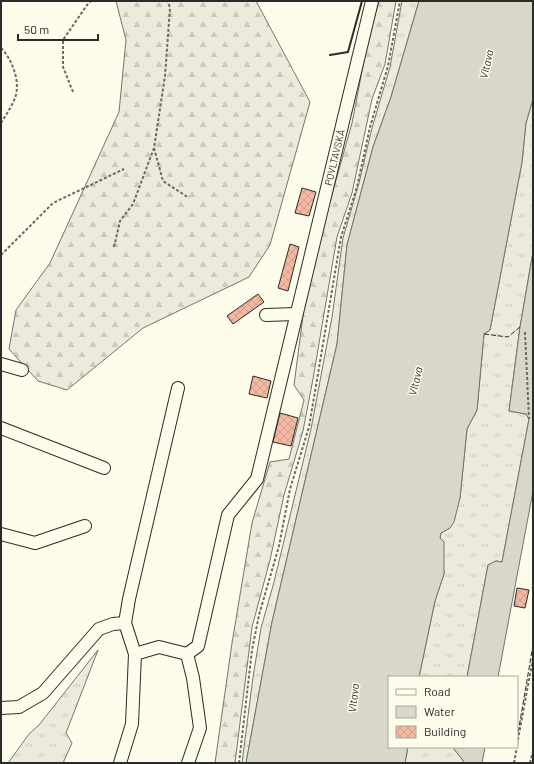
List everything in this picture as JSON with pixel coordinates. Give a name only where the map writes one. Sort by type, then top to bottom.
[{"type":"lane","name":"POVLTAVSKÁ","points":[[187,654],[198,646],[228,515],[257,479],[372,1]]},
{"type":"lane","points":[[266,315],[296,314]]},
{"type":"lane","points":[[1,364],[22,370]]},
{"type":"lane","points":[[120,763],[132,724],[135,654],[125,623],[129,599],[178,388]]},
{"type":"lane","points":[[1,428],[104,468]]},
{"type":"lane","points":[[1,534],[35,544],[86,526]]},
{"type":"lane","points":[[1,708],[19,707],[43,693],[99,629],[113,624],[125,623]]},
{"type":"lane","points":[[135,654],[159,647],[187,654],[193,678],[200,728],[188,763]]},
{"type":"path","points":[[73,92],[63,68],[63,40],[91,1]]},
{"type":"path","points":[[114,247],[120,221],[133,204],[154,148],[164,76],[170,8],[168,1]]},
{"type":"path","points":[[240,763],[252,650],[257,622],[280,546],[290,489],[309,427],[341,237],[357,187],[370,127],[388,66],[400,1]]},
{"type":"path","points":[[1,48],[8,55],[17,78],[16,97],[1,123]]},
{"type":"path","points":[[154,148],[163,181],[189,198]]},
{"type":"path","points":[[1,255],[53,203],[124,169]]},
{"type":"path","points":[[525,332],[529,419]]},
{"type":"path","points":[[518,740],[533,658]]},
{"type":"path","points":[[514,763],[517,748]]},
{"type":"path","points":[[530,763],[533,751]]},
{"type":"green space","points":[[116,1],[256,1],[310,102],[270,245],[249,277],[143,328],[67,390],[38,381],[9,349],[16,310],[50,263],[119,112],[126,40]]},
{"type":"green space","points":[[379,1],[396,1],[385,64],[372,99],[352,193],[337,237],[303,431],[284,495],[270,560],[252,627],[235,763],[215,763],[232,643],[252,523],[270,462],[289,459],[304,400],[294,385],[304,308],[326,216],[352,123],[368,40]]},
{"type":"green space","points":[[402,1],[419,1],[391,97],[373,147],[347,245],[337,344],[272,622],[246,763],[242,763],[261,628],[274,582],[311,429],[332,317],[343,238],[390,67]]},
{"type":"green space","points":[[533,99],[533,252],[520,327],[509,411],[526,414],[529,419],[502,562],[496,561],[488,565],[467,676],[419,676],[435,601],[444,574],[440,538],[441,533],[450,528],[460,498],[467,429],[477,410],[484,334],[490,330],[522,162],[526,123]]},
{"type":"green space","points":[[98,650],[66,733],[72,743],[63,763],[8,763],[29,734],[39,725]]},
{"type":"green space","points":[[408,748],[454,748],[465,763],[405,763]]},
{"type":"water","name":"Vltava","points":[[419,1],[533,1],[533,99],[526,123],[522,162],[490,330],[484,334],[477,410],[467,429],[460,498],[454,522],[450,528],[441,533],[440,538],[444,542],[444,574],[435,601],[419,676],[388,676],[388,748],[408,748],[405,763],[246,763],[272,622],[337,344],[347,245],[373,147],[391,97]]},
{"type":"water","points":[[533,252],[533,491],[498,676],[467,676],[488,565],[496,561],[502,562],[529,419],[526,414],[509,411],[520,327]]},
{"type":"water","points":[[485,748],[482,763],[465,763],[454,749]]},
{"type":"building","points":[[302,188],[316,192],[309,216],[295,213]]},
{"type":"building","points":[[290,244],[299,247],[288,291],[278,288]]},
{"type":"building","points":[[258,294],[264,302],[233,324],[227,316]]},
{"type":"building","points":[[253,376],[271,381],[267,398],[249,394]]},
{"type":"building","points":[[280,413],[298,418],[291,446],[273,442]]},
{"type":"building","points":[[517,588],[529,590],[525,608],[514,606]]},
{"type":"fence","points":[[484,334],[508,337],[520,327]]},
{"type":"fence","points":[[518,733],[533,645]]},
{"type":"wall","points":[[330,55],[348,52],[362,1]]}]
